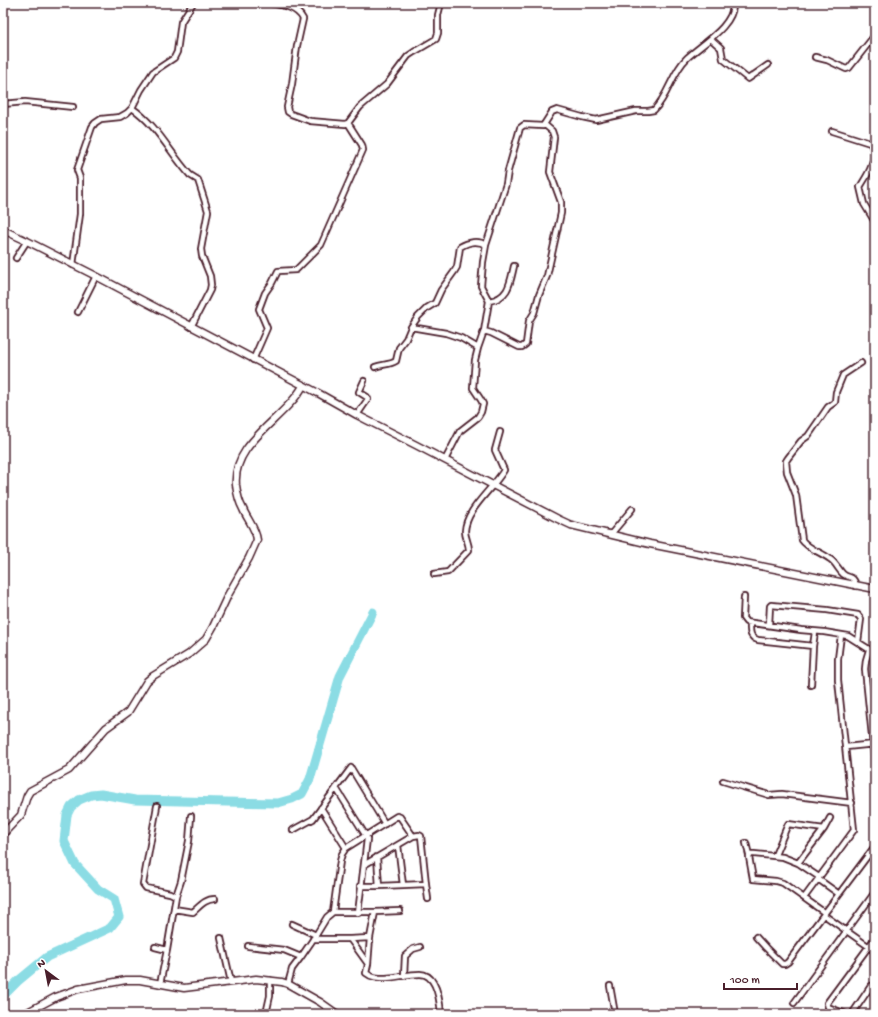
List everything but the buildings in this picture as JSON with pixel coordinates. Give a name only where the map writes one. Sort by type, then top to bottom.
[{"type":"street","points":[[72,265],[80,214],[80,178],[77,170],[92,127],[94,123],[101,119],[120,117],[132,108],[141,90],[153,72],[172,60],[176,55],[181,22],[193,3]]},
{"type":"street","points":[[270,3],[282,5],[292,9],[298,12],[303,19],[287,107],[288,112],[310,121],[348,123]]},
{"type":"street","points":[[348,123],[360,107],[387,84],[408,56],[436,39],[438,33],[438,15],[441,3]]},
{"type":"street","points":[[545,125],[552,112],[557,110],[596,120],[636,111],[654,110],[682,63],[711,39],[731,16],[734,9],[733,3]]},
{"type":"street","points":[[815,57],[827,60],[846,69],[849,68],[875,35]]},
{"type":"street","points":[[711,39],[721,48],[723,59],[748,79],[768,65]]},
{"type":"street","points":[[3,104],[29,102],[73,107]]},
{"type":"street","points":[[132,108],[140,113],[151,125],[188,173],[198,180],[208,207],[201,249],[210,276],[211,285],[210,290],[191,327]]},
{"type":"street","points":[[253,360],[267,328],[259,308],[265,293],[278,271],[296,270],[321,245],[363,150],[362,145],[348,123]]},
{"type":"street","points":[[445,460],[460,431],[478,417],[481,412],[481,400],[473,388],[478,348],[484,331],[489,301],[481,286],[483,262],[486,245],[506,184],[508,171],[520,128],[524,125],[541,127],[545,125]]},
{"type":"street","points":[[484,331],[491,332],[522,348],[526,344],[529,321],[534,313],[539,295],[547,276],[561,213],[561,202],[550,172],[554,137],[552,131],[545,125]]},
{"type":"street","points":[[832,131],[870,143],[872,145],[874,162],[860,188],[864,204],[875,222]]},
{"type":"street","points":[[3,230],[28,241],[72,265],[96,276],[356,415],[558,520],[571,525],[650,544],[687,550],[875,589]]},
{"type":"street","points":[[16,258],[28,241]]},
{"type":"street","points":[[375,368],[380,365],[392,364],[396,361],[399,348],[406,339],[411,327],[427,308],[435,303],[441,290],[457,268],[460,247],[476,242],[486,245]]},
{"type":"street","points":[[489,301],[506,293],[514,266]]},
{"type":"street","points":[[78,312],[96,276]]},
{"type":"street","points":[[411,327],[446,333],[461,338],[478,348]]},
{"type":"street","points":[[856,586],[852,577],[843,574],[832,561],[821,553],[805,545],[802,540],[796,495],[786,466],[788,458],[791,454],[802,440],[808,436],[828,408],[835,402],[836,392],[843,374],[861,363]]},
{"type":"street","points":[[356,415],[368,399],[359,392],[364,381]]},
{"type":"street","points":[[3,834],[21,815],[30,791],[69,770],[106,728],[128,712],[147,681],[189,654],[209,634],[228,595],[253,551],[257,540],[252,526],[242,508],[237,492],[236,477],[241,460],[251,443],[292,403],[303,386]]},
{"type":"street","points":[[434,574],[448,572],[469,550],[465,531],[467,521],[504,470],[495,450],[500,432]]},
{"type":"street","points":[[611,534],[632,509]]},
{"type":"street","points":[[744,597],[743,618],[750,624],[769,625],[848,636],[875,653]]},
{"type":"street","points":[[769,625],[771,604],[858,615],[860,617],[858,642]]},
{"type":"street","points":[[750,624],[751,636],[758,640],[813,646]]},
{"type":"street","points":[[811,685],[815,632]]},
{"type":"street","points":[[804,898],[853,832],[854,827],[838,680],[838,659],[842,635]]},
{"type":"street","points":[[870,650],[866,660],[865,670],[874,744],[875,765]]},
{"type":"street","points":[[846,747],[874,744]]},
{"type":"street","points":[[293,830],[313,819],[351,768],[385,824]]},
{"type":"street","points":[[723,781],[769,795],[782,794],[852,803]]},
{"type":"street","points":[[336,788],[366,836],[358,913]]},
{"type":"street","points":[[157,806],[143,884],[146,888],[170,893],[176,896]]},
{"type":"street","points":[[320,808],[346,848]]},
{"type":"street","points":[[160,984],[176,896],[182,881],[190,836],[191,816]]},
{"type":"street","points":[[333,912],[340,861],[346,848],[398,816],[413,836]]},
{"type":"street","points":[[798,863],[824,830],[830,818]]},
{"type":"street","points":[[775,855],[788,824],[824,830]]},
{"type":"street","points":[[364,865],[398,844],[419,834],[421,836],[428,899]]},
{"type":"street","points":[[746,843],[753,879],[780,882],[875,951]]},
{"type":"street","points":[[398,844],[403,885]]},
{"type":"street","points":[[756,937],[782,964],[788,962],[875,846]]},
{"type":"street","points":[[749,855],[784,856],[798,863],[839,894]]},
{"type":"street","points":[[377,857],[379,886]]},
{"type":"street","points":[[360,886],[426,884]]},
{"type":"street","points":[[794,1003],[875,892]]},
{"type":"street","points":[[174,909],[193,912],[205,902],[215,899]]},
{"type":"street","points":[[288,984],[292,969],[327,917],[333,912],[358,913],[400,911]]},
{"type":"street","points":[[375,912],[366,973],[377,978],[421,974],[428,976],[439,995],[441,1014]]},
{"type":"street","points":[[292,924],[314,937],[350,939],[370,938]]},
{"type":"street","points":[[221,938],[231,982]]},
{"type":"street","points":[[846,1014],[828,1007],[827,1003],[875,938]]},
{"type":"street","points":[[350,939],[368,964]]},
{"type":"street","points":[[248,946],[284,950],[301,957]]},
{"type":"street","points":[[155,947],[167,950]]},
{"type":"street","points":[[404,976],[404,956],[413,949],[420,947]]},
{"type":"street","points":[[24,1014],[56,997],[78,989],[126,980],[140,980],[184,988],[256,979],[288,984],[320,1002],[337,1014]]},
{"type":"street","points":[[266,1014],[270,996],[270,980]]},
{"type":"street","points":[[852,1014],[875,984]]},
{"type":"street","points":[[610,986],[616,1014]]},
{"type":"waterway","points":[[3,996],[18,981],[47,957],[110,928],[119,917],[114,899],[98,889],[75,864],[64,841],[67,815],[71,807],[79,800],[91,795],[101,794],[135,800],[278,803],[302,794],[310,779],[340,676],[373,612]]}]
